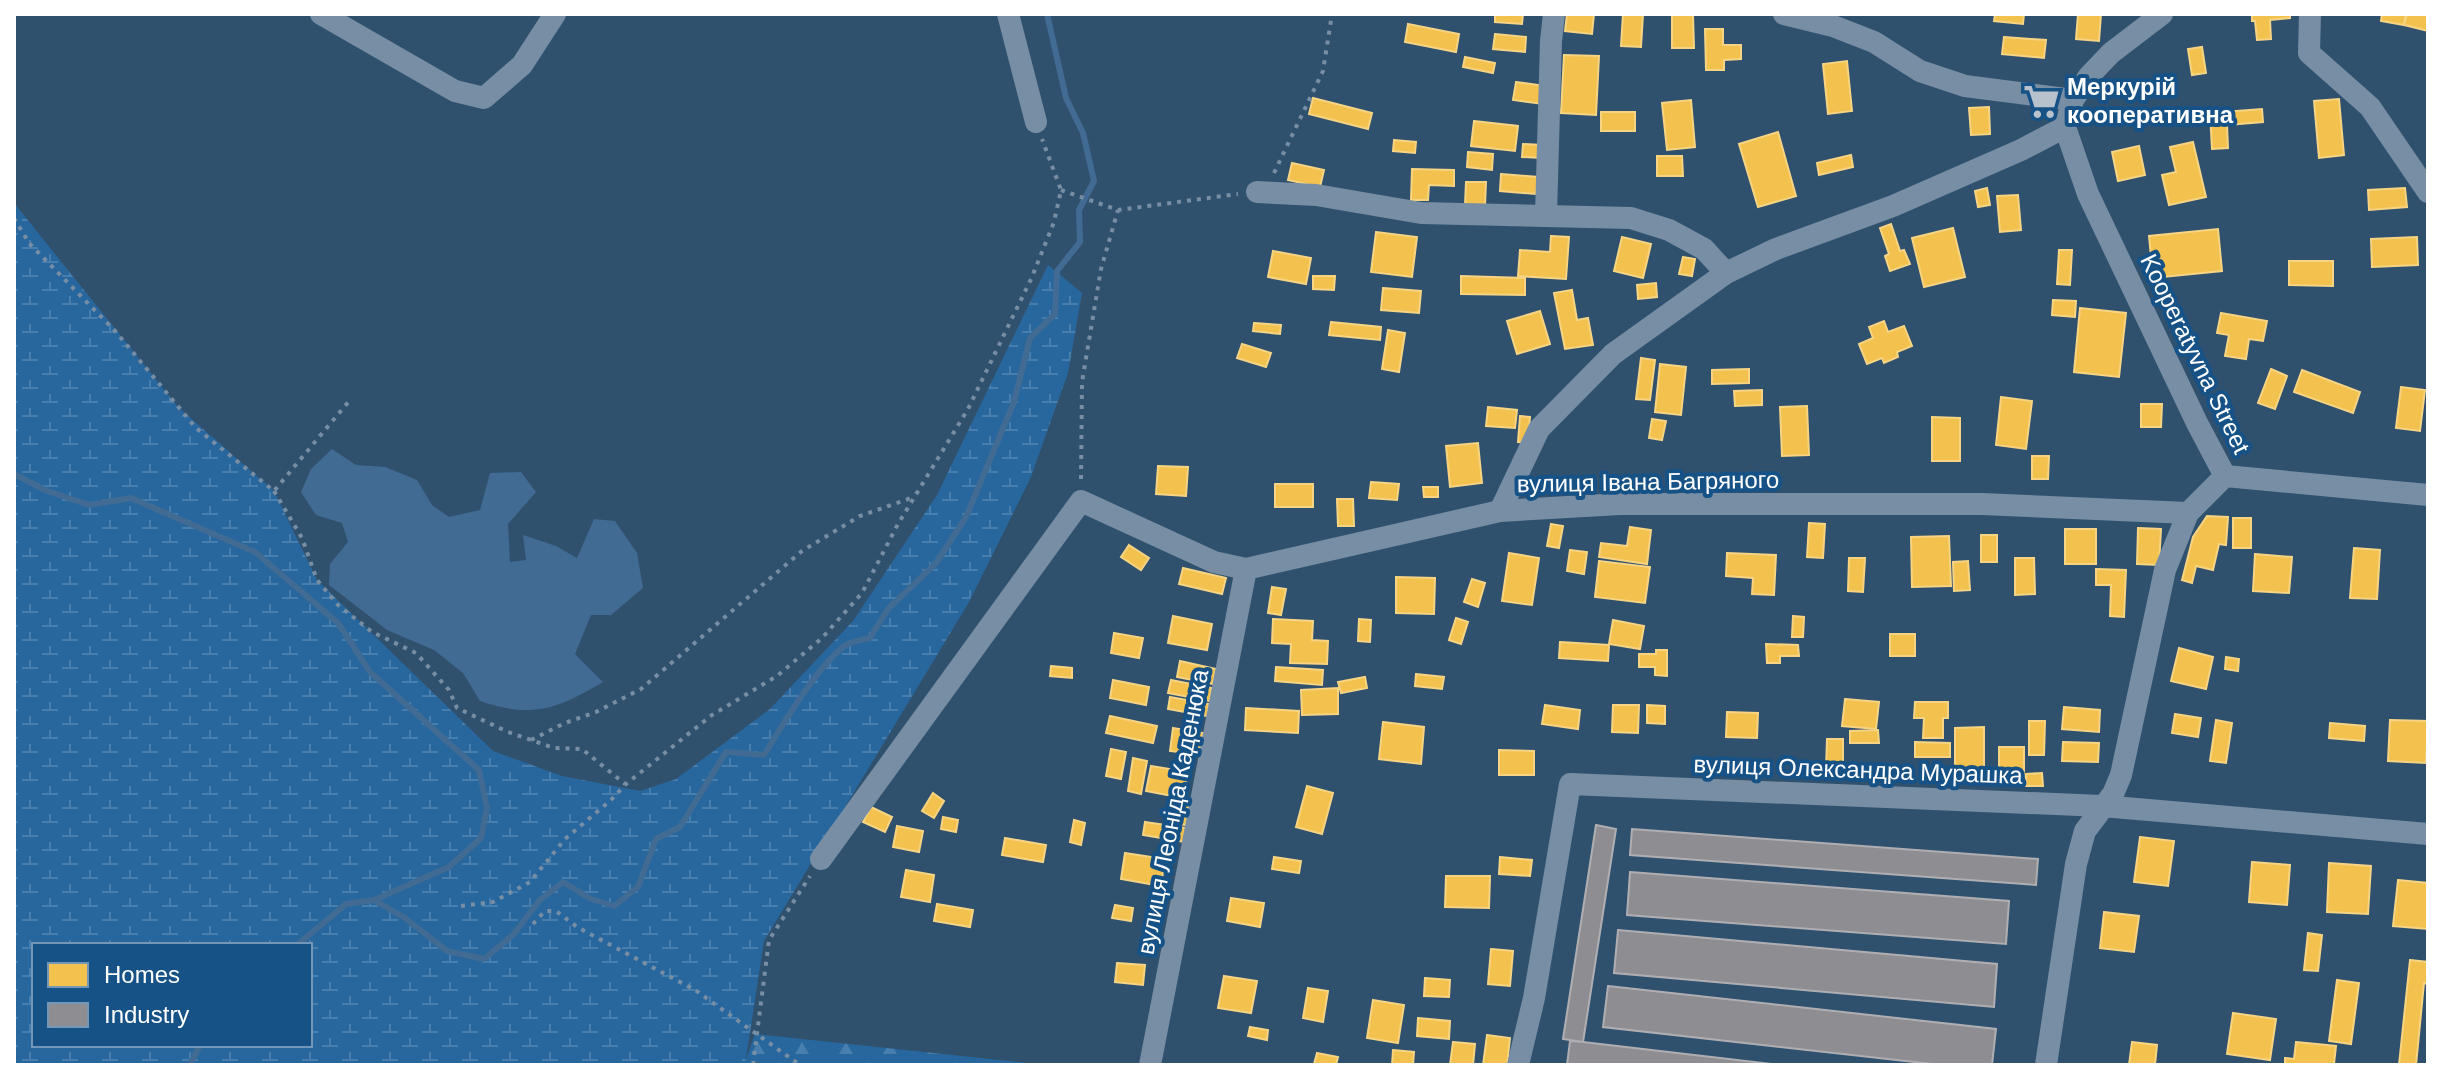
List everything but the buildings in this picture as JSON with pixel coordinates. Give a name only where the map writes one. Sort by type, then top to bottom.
[{"type":"street","points":[[321,14],[455,91],[484,98],[522,65],[555,14]]},
{"type":"street","points":[[1008,14],[1036,122]]},
{"type":"street","points":[[1546,214],[1554,14]]},
{"type":"street","points":[[1784,14],[1833,26],[1874,42],[1920,71],[1965,86],[2073,100]]},
{"type":"street","points":[[1500,511],[1539,429],[1613,354],[1726,273],[1776,249],[1893,206],[2065,127],[2073,100],[2089,76],[2111,53],[2162,14]]},
{"type":"street","points":[[2310,14],[2309,53],[2370,107],[2428,192]]},
{"type":"street","name":"Kooperatyvna Street","points":[[2046,1065],[2076,864],[2085,831],[2113,794],[2121,775],[2165,570],[2188,513],[2225,476],[2088,194],[2065,127]]},
{"type":"street","points":[[1257,192],[1316,195],[1421,213],[1631,218],[1669,230],[1704,249],[1726,273]]},
{"type":"street","points":[[2225,476],[2428,495]]},
{"type":"street","points":[[821,859],[1081,501]]},
{"type":"street","name":"вулиця Івана Багряного","points":[[1081,501],[1214,562],[1246,569],[1500,511],[1620,504],[1982,504],[2188,513]]},
{"type":"street","name":"вулиця Леоніда Каденюка","points":[[1150,1065],[1246,569]]},
{"type":"street","name":"вулиця Олександра Мурашка","points":[[1518,1065],[1534,998],[1570,784],[2102,806],[2428,834]]},
{"type":"path","points":[[1061,190],[1118,210],[1257,192],[1270,182],[1323,71],[1332,14]]},
{"type":"path","points":[[461,906],[493,902],[530,882],[565,839],[626,784],[712,715],[777,676],[822,638],[862,593],[913,498],[968,409],[1032,277],[1054,222],[1061,190],[1036,122]]},
{"type":"path","points":[[1081,501],[1082,382],[1101,269],[1118,210]]},
{"type":"path","points":[[14,218],[29,243],[116,332],[196,428],[274,491],[302,538],[317,580],[338,605],[372,632],[416,653],[449,690],[457,708],[554,748],[582,749],[626,784]]},
{"type":"path","points":[[274,491],[350,400]]},
{"type":"path","points":[[531,740],[641,689],[802,551],[860,516],[913,498]]},
{"type":"path","points":[[753,1065],[769,940],[821,859]]},
{"type":"path","points":[[533,924],[545,911],[556,911],[577,927],[695,990],[800,1065]]},
{"type":"green space","points":[[14,203],[178,407],[274,491],[317,580],[493,751],[562,776],[640,791],[676,779],[770,709],[853,621],[937,495],[1048,265],[1082,293],[1068,373],[1030,479],[969,602],[764,941],[745,1065],[14,1065]]},
{"type":"green space","points":[[755,1034],[1046,1065],[744,1065]]},
{"type":"shaded area","points":[[332,449],[356,465],[385,467],[417,480],[432,505],[449,517],[480,510],[490,473],[521,472],[536,492],[508,524],[510,562],[526,560],[523,535],[556,546],[577,558],[594,519],[615,521],[637,553],[643,588],[611,615],[591,615],[575,654],[603,682],[572,699],[544,708],[514,709],[480,701],[463,673],[434,650],[387,630],[329,585],[330,564],[348,542],[342,523],[316,515],[301,492],[311,469]]},
{"type":"waterway","points":[[299,943],[346,904],[374,900],[405,918],[447,951],[484,959],[513,935],[539,901],[563,882],[591,899],[614,906],[638,887],[656,839],[680,827],[726,752],[764,755],[824,666],[846,645],[870,638],[888,609],[936,563],[966,517],[1014,402],[1030,338],[1055,314],[1057,271],[1080,242],[1079,210],[1094,181],[1083,133],[1066,98],[1047,14]]},
{"type":"waterway","points":[[14,474],[47,491],[89,505],[131,498],[255,552],[338,623],[370,672],[479,770],[487,808],[481,838],[449,867],[374,900]]},
{"type":"waterway","points":[[190,1065],[199,1047]]},
{"type":"place","name":"Меркурій кооперативна","points":[[2041,101]]}]
